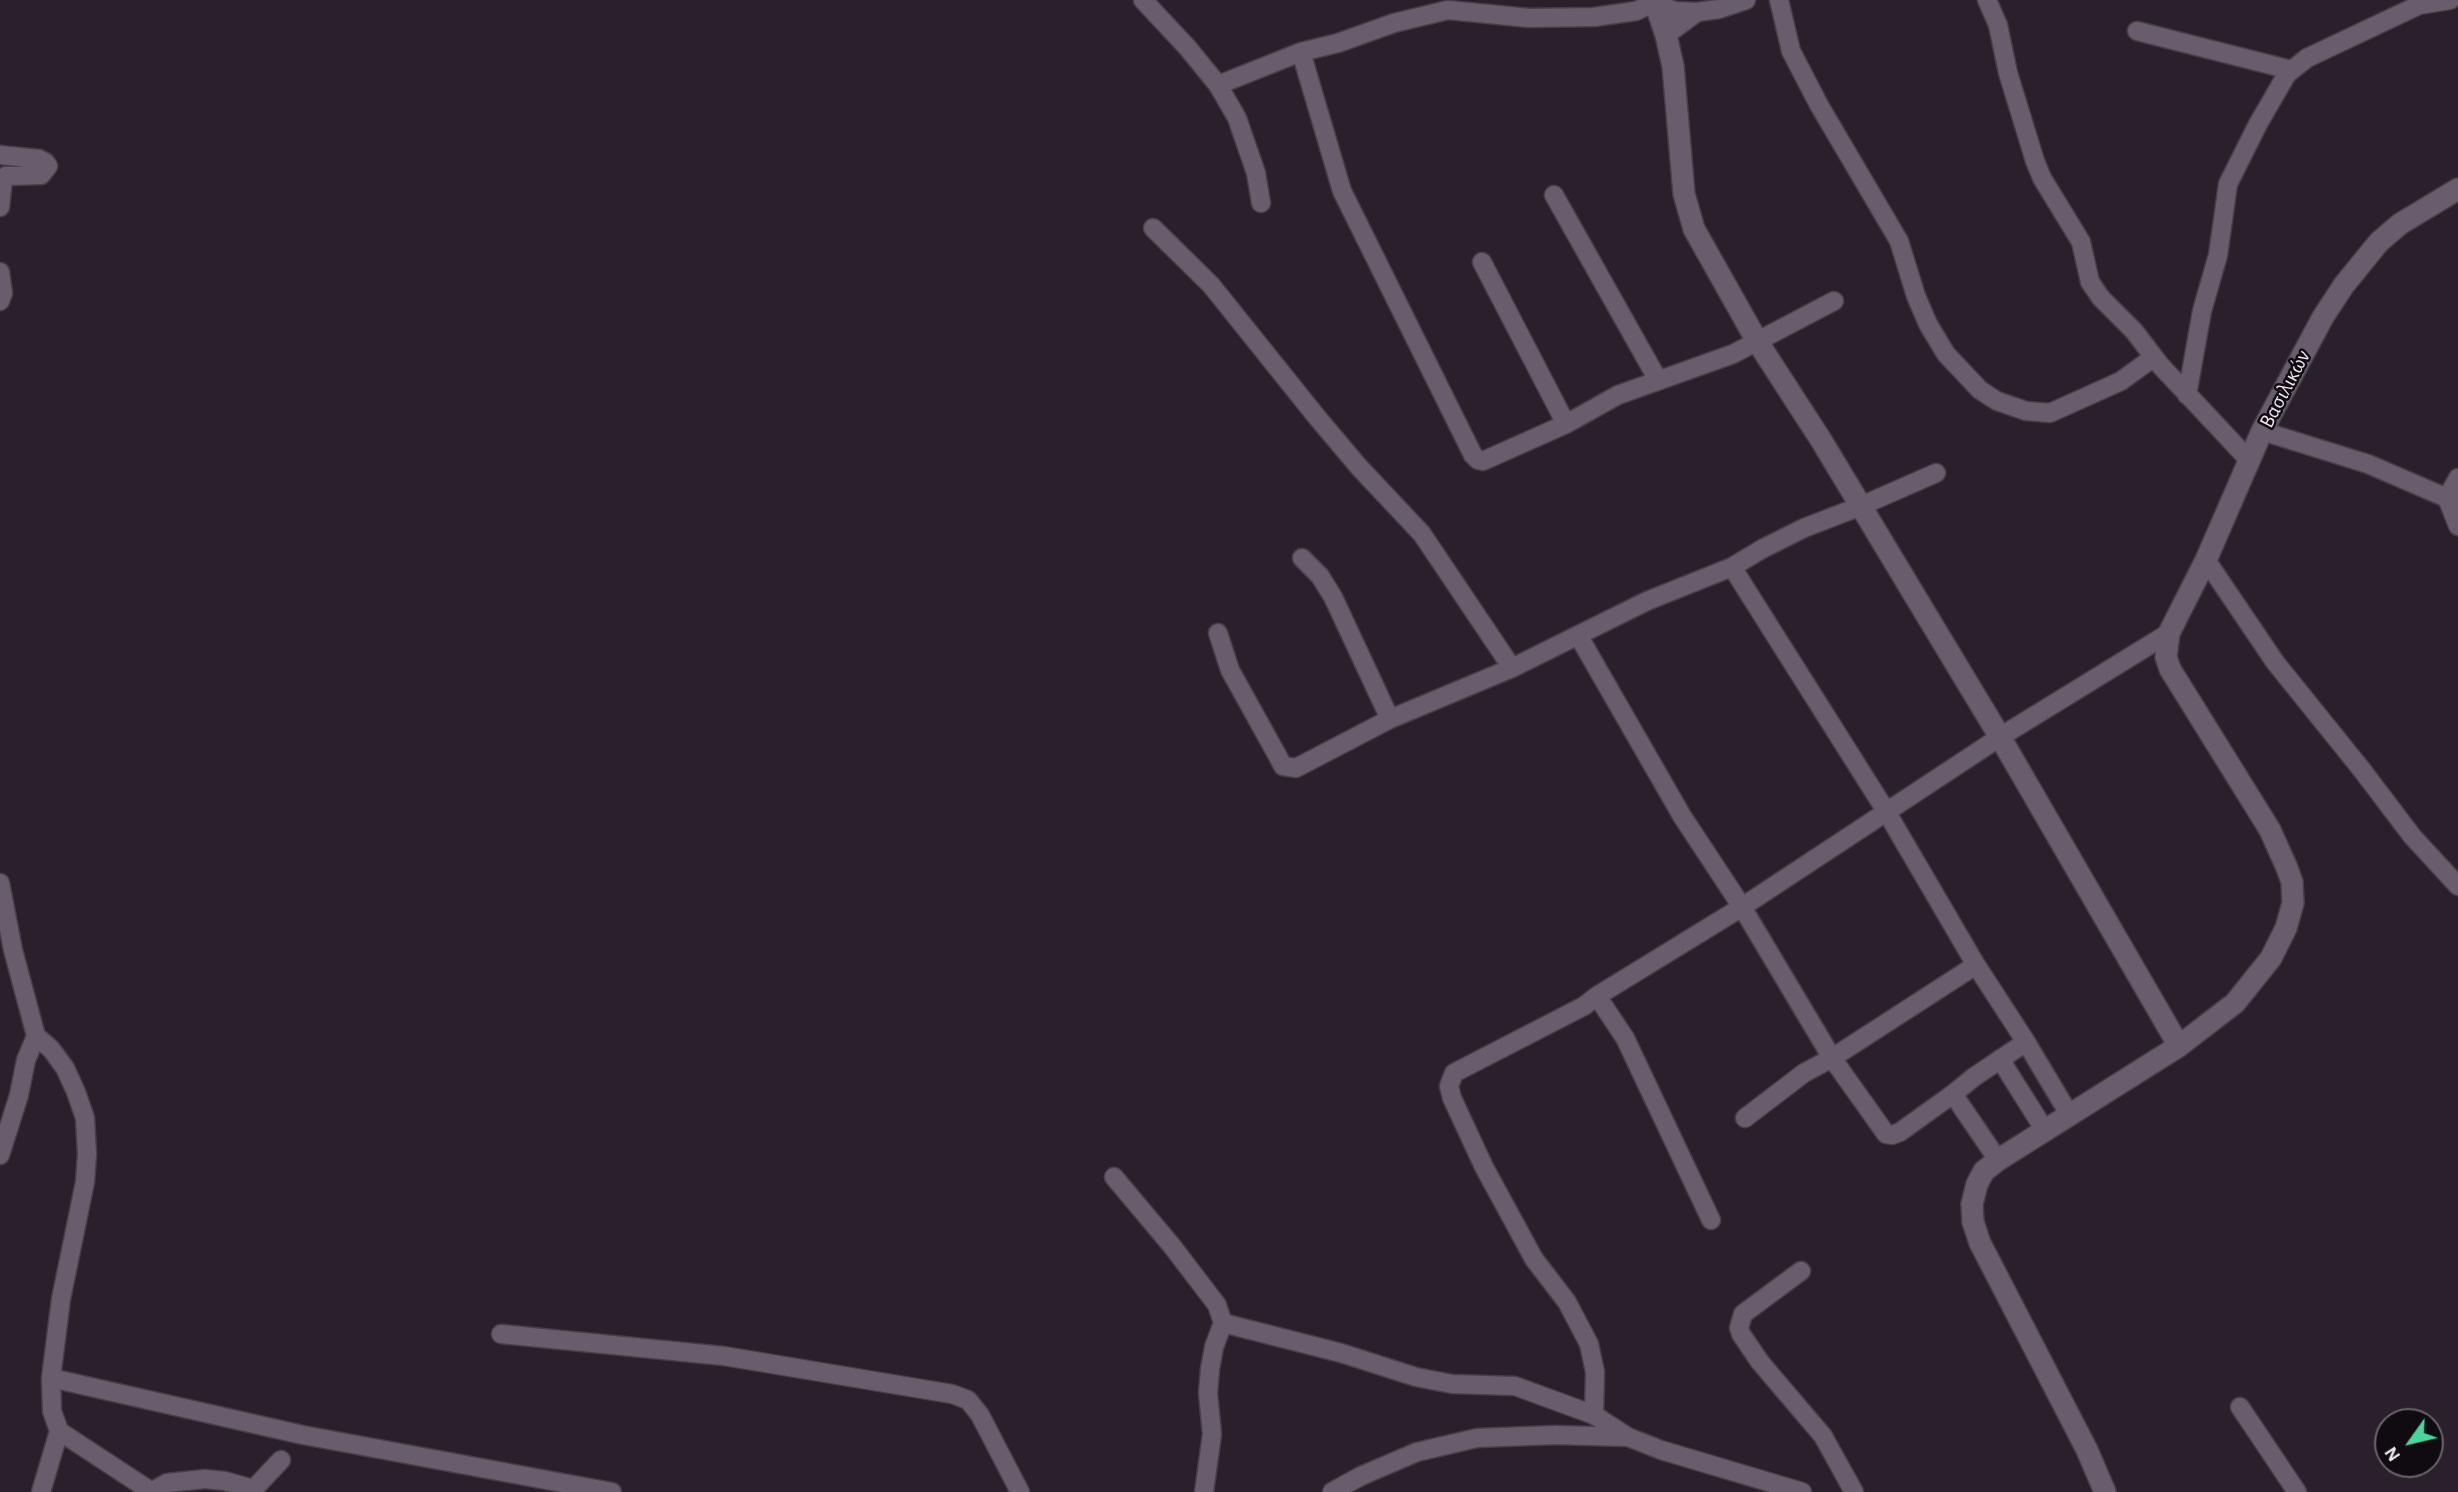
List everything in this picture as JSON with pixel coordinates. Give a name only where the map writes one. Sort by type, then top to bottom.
[{"type":"street","points":[[1143,0],[1218,85],[1237,118],[1255,173],[1261,203]]},
{"type":"street","points":[[1655,1],[1674,11],[1697,12],[1719,9],[1746,0]]},
{"type":"street","points":[[1779,0],[1791,51],[1819,105],[1899,241],[1928,324],[1946,354],[1980,390],[1997,401],[2026,411],[2050,413],[2120,380],[2154,356]]},
{"type":"street","points":[[1987,0],[1998,25],[2008,73],[2035,161],[2042,178],[2081,242],[2090,282],[2101,298],[2250,461]]},
{"type":"street","points":[[2187,394],[2202,311],[2218,255],[2228,184],[2258,124],[2291,70],[2307,58],[2422,3],[2450,0]]},
{"type":"street","points":[[1218,85],[1301,52],[1338,43],[1394,23],[1448,10],[1529,18],[1594,17],[1636,11],[1655,1]]},
{"type":"street","points":[[1655,1],[1673,66],[1687,211],[1694,229],[1757,341],[1861,506],[2000,737],[2179,1046]]},
{"type":"street","points":[[1666,35],[1697,12]]},
{"type":"street","points":[[2137,31],[2291,70]]},
{"type":"street","points":[[1301,52],[1342,191],[1478,460],[1483,461],[1566,424],[1618,395],[1733,354],[1834,301]]},
{"type":"street","points":[[0,155],[39,159],[48,166],[41,175],[6,176],[3,180],[0,207]]},
{"type":"street","name":"Βασιλικών","points":[[2169,633],[2206,560],[2262,431],[2323,317],[2379,242],[2400,224],[2456,191]]},
{"type":"street","points":[[1554,195],[1658,380]]},
{"type":"street","points":[[1153,228],[1210,285],[1359,467],[1422,534],[1512,668]]},
{"type":"street","points":[[1482,262],[1566,424]]},
{"type":"street","points":[[0,272],[0,301]]},
{"type":"street","points":[[2262,431],[2368,464],[2452,502]]},
{"type":"street","points":[[1218,633],[1230,670],[1283,766],[1296,768],[1390,719],[1512,668],[1647,601],[1732,567],[1793,533],[1936,473]]},
{"type":"street","points":[[2458,478],[2452,502],[2458,526]]},
{"type":"street","points":[[1302,558],[1321,576],[1333,597],[1390,719]]},
{"type":"street","points":[[2206,560],[2275,662],[2412,836],[2458,886]]},
{"type":"street","points":[[1732,567],[1886,811],[1976,965],[2069,1114]]},
{"type":"street","points":[[1594,1415],[1595,1372],[1589,1344],[1567,1302],[1534,1259],[1484,1167],[1452,1098],[1449,1086],[1454,1073],[1584,1006],[1742,907],[2000,737],[2169,633]]},
{"type":"street","points":[[2105,1492],[2087,1450],[1980,1243],[1973,1222],[1972,1204],[1977,1184],[1984,1171],[1997,1160],[2179,1046],[2235,1003],[2271,958],[2286,928],[2293,903],[2292,882],[2270,830],[2170,669],[2166,657],[2169,633]]},
{"type":"street","points":[[1578,635],[1682,816],[1742,907],[1832,1058],[1886,1134],[1900,1132],[2026,1042]]},
{"type":"street","points":[[0,883],[13,950],[36,1037],[51,1049],[65,1068],[85,1118],[85,1182],[61,1299],[51,1378],[52,1411],[59,1431],[41,1492]]},
{"type":"street","points":[[1745,1118],[1804,1073],[1832,1058],[1976,965]]},
{"type":"street","points":[[1597,996],[1625,1038],[1711,1220]]},
{"type":"street","points":[[0,1155],[19,1095],[26,1060],[36,1037]]},
{"type":"street","points":[[2000,1059],[2044,1129]]},
{"type":"street","points":[[1953,1094],[1997,1160]]},
{"type":"street","points":[[1114,1177],[1217,1305],[1223,1323],[1214,1347],[1210,1369],[1208,1393],[1212,1434],[1204,1492]]},
{"type":"street","points":[[1801,1272],[1743,1314],[1741,1334],[1760,1362],[1823,1436],[1854,1492]]},
{"type":"street","points":[[1223,1323],[1341,1353],[1416,1377],[1452,1384],[1515,1386],[1594,1415],[1628,1437],[1661,1450],[1802,1492]]},
{"type":"street","points":[[501,1334],[723,1356],[953,1394],[968,1400],[980,1415],[1020,1492]]},
{"type":"street","points":[[51,1378],[303,1435],[566,1488],[612,1492]]},
{"type":"street","points":[[2240,1407],[2297,1492]]},
{"type":"street","points":[[59,1431],[152,1492],[167,1483],[205,1479],[225,1481],[252,1491],[281,1460]]},
{"type":"street","points":[[1332,1492],[1361,1475],[1417,1452],[1477,1438],[1555,1435],[1628,1437]]}]
